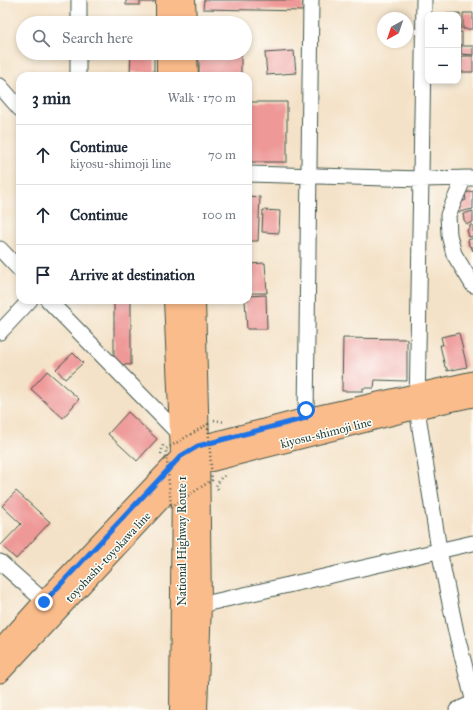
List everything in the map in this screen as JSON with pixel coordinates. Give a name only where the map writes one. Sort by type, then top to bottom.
[{"type":"highway","points":[[167,0],[167,16]]},
{"type":"highway","points":[[184,0],[185,16]]},
{"type":"highway","points":[[168,60],[168,72]]},
{"type":"highway","points":[[186,60],[187,72]]},
{"type":"highway","name":"National Highway Route 1","points":[[175,304],[200,605],[196,710]]},
{"type":"highway","name":"National Highway Route 1","points":[[180,710],[194,304]]},
{"type":"main road","name":"kiyosu-shimoji line","points":[[188,456],[417,402],[473,381]]},
{"type":"main road","name":"kiyosu-shimoji line","points":[[188,456],[306,418],[417,402],[473,397]]},
{"type":"main road","name":"toyohashi-toyokawa line","points":[[0,650],[44,602],[188,456]]},
{"type":"main road","name":"toyohashi-toyokawa line","points":[[0,673],[188,456]]},
{"type":"street","points":[[79,0],[79,16]]},
{"type":"street","points":[[306,418],[311,0]]},
{"type":"street","points":[[424,0],[417,402],[439,550],[456,632],[473,699]]},
{"type":"street","points":[[78,60],[78,72]]},
{"type":"street","points":[[0,86],[16,104]]},
{"type":"street","points":[[252,174],[420,179],[469,178]]},
{"type":"street","points":[[469,178],[448,215],[449,235],[454,254],[473,285]]},
{"type":"street","points":[[0,249],[16,266]]},
{"type":"street","points":[[0,332],[26,304]]},
{"type":"street","points":[[52,304],[188,456]]},
{"type":"street","points":[[200,605],[473,543]]},
{"type":"street","points":[[0,562],[44,602]]},
{"type":"path","points":[[208,424],[212,480],[171,507],[166,449],[208,424]]},
{"type":"building","points":[[126,0],[154,0],[154,2],[140,2],[140,5],[126,5]]},
{"type":"building","points":[[204,0],[303,0],[303,11],[203,9]]},
{"type":"building","points":[[463,13],[473,13],[473,29],[463,29]]},
{"type":"building","points":[[461,32],[462,32],[461,45]]},
{"type":"building","points":[[461,46],[473,46],[473,55],[461,54]]},
{"type":"building","points":[[294,51],[296,73],[267,75],[265,53]]},
{"type":"building","points":[[462,56],[473,56],[473,72],[461,72]]},
{"type":"building","points":[[131,60],[154,60],[154,72],[130,72]]},
{"type":"building","points":[[199,60],[241,60],[241,72],[199,72]]},
{"type":"building","points":[[252,102],[287,102],[287,162],[252,162]]},
{"type":"building","points":[[473,191],[473,209],[459,212],[457,208],[459,203],[466,200],[465,193]]},
{"type":"building","points":[[252,196],[260,197],[258,241],[252,241]]},
{"type":"building","points":[[263,210],[280,211],[279,233],[262,232]]},
{"type":"building","points":[[473,211],[473,222],[467,224],[464,220],[463,214]]},
{"type":"building","points":[[470,225],[473,225],[473,236],[469,237],[467,230],[470,228]]},
{"type":"building","points":[[473,238],[473,251],[469,246],[468,240]]},
{"type":"building","points":[[265,263],[267,293],[252,293],[252,264]]},
{"type":"building","points":[[266,295],[267,329],[247,329],[245,304],[252,304],[252,296]]},
{"type":"building","points":[[114,304],[131,304],[131,365],[114,364]]},
{"type":"building","points":[[459,333],[467,367],[447,371],[440,345],[443,345],[441,337]]},
{"type":"building","points":[[343,338],[407,339],[407,381],[375,380],[374,388],[363,388],[363,391],[342,391]]},
{"type":"building","points":[[73,353],[83,363],[65,379],[56,369]]},
{"type":"building","points":[[47,371],[79,399],[63,418],[31,389]]},
{"type":"building","points":[[128,412],[157,439],[137,461],[108,434]]},
{"type":"building","points":[[16,491],[50,522],[16,559],[1,545],[21,524],[2,506]]},
{"type":"route","points":[[44,602],[181,456],[198,446],[306,418],[306,410]]}]
